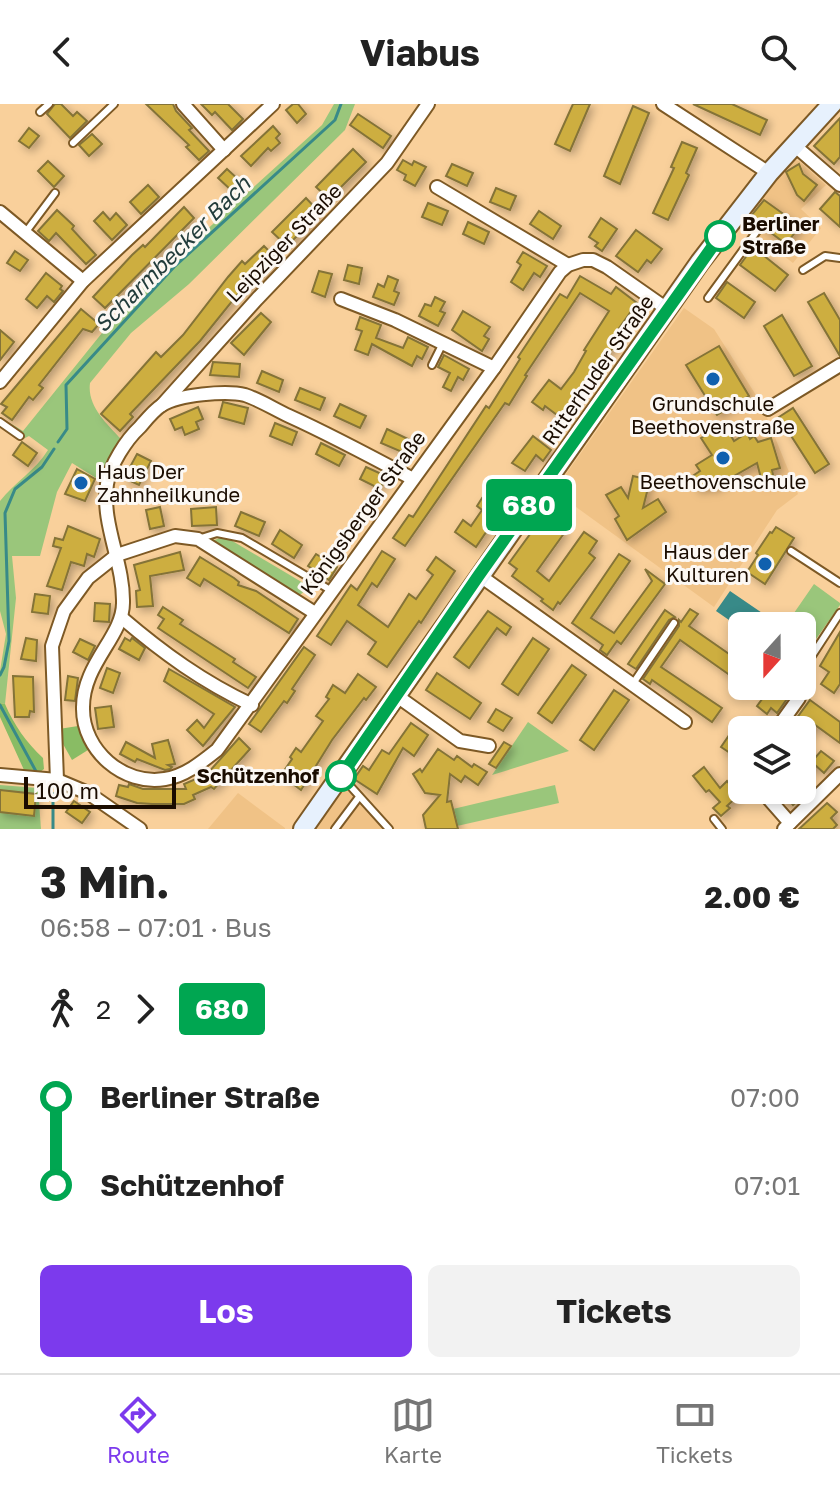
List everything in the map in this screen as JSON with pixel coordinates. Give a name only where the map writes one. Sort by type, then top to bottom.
[{"type":"street","points":[[183,104],[224,150]]},
{"type":"street","points":[[0,382],[83,281],[273,104]]},
{"type":"street","name":"Leipziger Straße","points":[[122,618],[124,602],[117,555],[105,507],[107,480],[129,437],[387,163],[428,104]]},
{"type":"street","points":[[663,104],[769,173]]},
{"type":"street","name":"Ritterhuder Straße","points":[[309,827],[479,575],[667,309],[769,173],[832,104]]},
{"type":"street","points":[[794,145],[840,185]]},
{"type":"street","points":[[437,187],[568,265],[593,260],[607,267],[667,309]]},
{"type":"street","points":[[0,212],[83,281]]},
{"type":"street","name":"Königsberger Straße","points":[[198,539],[315,613],[494,368],[552,282],[568,265]]},
{"type":"street","points":[[341,299],[395,320],[494,368]]},
{"type":"street","points":[[768,409],[840,365]]},
{"type":"street","points":[[162,405],[210,392],[243,395],[413,479]]},
{"type":"street","points":[[54,780],[52,646],[64,611],[88,578],[117,555],[175,536],[198,539]]},
{"type":"street","points":[[479,575],[685,722]]},
{"type":"street","points":[[252,705],[212,686],[176,662],[122,618],[97,658],[85,686],[82,710],[91,743],[111,765],[147,779],[178,775],[197,767],[217,750],[252,705],[315,613]]},
{"type":"street","points":[[397,696],[460,741],[489,746]]},
{"type":"street","points":[[771,804],[787,826],[840,774]]},
{"type":"street","points":[[0,775],[54,780],[88,793],[140,829]]},
{"type":"lane","points":[[40,112],[49,104]]},
{"type":"lane","points":[[73,143],[114,104]]},
{"type":"lane","points":[[25,233],[55,193]]},
{"type":"lane","points":[[708,298],[757,231],[736,215]]},
{"type":"lane","points":[[803,270],[825,256],[840,258]]},
{"type":"lane","points":[[432,365],[443,343]]},
{"type":"lane","points":[[0,422],[20,436]]},
{"type":"lane","points":[[198,539],[217,533],[242,538],[332,591]]},
{"type":"lane","points":[[791,551],[840,583]]},
{"type":"lane","points":[[816,650],[840,613]]},
{"type":"lane","points":[[632,685],[674,623]]},
{"type":"lane","points":[[341,776],[389,829]]},
{"type":"lane","points":[[335,829],[359,797]]},
{"type":"lane","points":[[714,819],[722,829]]},
{"type":"shaded area","points":[[792,159],[799,161],[826,185],[801,209],[821,228],[793,263],[744,225]]},
{"type":"shaded area","name":"Beethovenschule","points":[[684,308],[714,329],[761,403],[798,494],[777,510],[714,607],[554,491]]},
{"type":"shaded area","points":[[344,789],[358,799],[382,829],[316,829]]},
{"type":"shaded area","points":[[238,793],[285,828],[285,829],[208,829]]},
{"type":"green space","points":[[334,104],[355,104],[345,130],[189,284],[131,333],[90,383],[95,407],[121,439],[104,483],[72,463],[57,492],[40,556],[12,556],[16,598],[5,704],[0,703],[0,671],[6,634],[0,611],[0,501],[48,450],[29,436],[21,440],[0,427],[0,417],[23,431],[127,302],[322,125]]},
{"type":"green space","points":[[224,536],[310,587],[293,596],[208,543]]},
{"type":"green space","points":[[814,584],[840,603],[816,639],[816,612],[795,612]]},
{"type":"green space","points":[[0,703],[5,704],[21,733],[43,758],[44,769],[40,772],[24,770],[0,717]]},
{"type":"green space","points":[[528,722],[569,751],[492,775]]},
{"type":"green space","points":[[78,726],[88,750],[72,760],[59,729]]},
{"type":"green space","points":[[0,785],[38,788],[41,829],[0,829]]},
{"type":"green space","points":[[555,785],[559,803],[457,826],[453,809]]},
{"type":"water","points":[[730,591],[761,612],[728,612],[728,619],[716,611]]},
{"type":"building","points":[[55,104],[61,104],[73,116],[77,112],[87,121],[70,138],[47,114]]},
{"type":"building","points":[[146,104],[173,104],[192,128],[189,130],[209,151],[199,160],[186,147],[189,145]]},
{"type":"building","points":[[201,104],[228,104],[243,119],[232,130],[215,112],[212,115]]},
{"type":"building","points":[[298,104],[306,114],[297,123],[286,110]]},
{"type":"building","points":[[573,104],[590,104],[570,151],[555,144]]},
{"type":"building","points":[[693,104],[732,104],[767,120],[760,135]]},
{"type":"building","points":[[633,106],[649,113],[620,184],[604,176]]},
{"type":"building","points":[[358,114],[391,136],[383,148],[350,125]]},
{"type":"building","points":[[840,118],[840,157],[834,164],[814,146]]},
{"type":"building","points":[[273,126],[280,134],[276,138],[280,143],[271,151],[268,148],[251,166],[241,156]]},
{"type":"building","points":[[29,128],[39,136],[29,148],[19,141]]},
{"type":"building","points":[[92,134],[102,144],[89,156],[79,145]]},
{"type":"building","points":[[682,142],[697,148],[686,173],[689,175],[668,220],[653,213],[674,168],[671,167]]},
{"type":"building","points":[[353,149],[366,162],[329,199],[316,187]]},
{"type":"building","points":[[403,160],[426,167],[415,186],[404,180],[406,175],[397,170]]},
{"type":"building","points":[[48,161],[64,176],[54,187],[38,171]]},
{"type":"building","points":[[452,164],[473,173],[467,186],[446,176]]},
{"type":"building","points":[[799,164],[803,174],[817,185],[804,201],[797,195],[786,172]]},
{"type":"building","points":[[227,169],[240,181],[231,190],[218,178]]},
{"type":"building","points":[[148,185],[159,197],[141,214],[130,202]]},
{"type":"building","points":[[496,188],[516,196],[510,210],[490,202]]},
{"type":"building","points":[[835,192],[840,196],[840,227],[820,209]]},
{"type":"building","points":[[306,198],[320,213],[287,246],[272,232]]},
{"type":"building","points":[[764,200],[800,226],[786,244],[750,217]]},
{"type":"building","points":[[428,203],[448,211],[442,225],[422,217]]},
{"type":"building","points":[[184,207],[194,218],[105,308],[93,297],[132,255],[143,245],[145,247]]},
{"type":"building","points":[[57,210],[96,255],[86,264],[56,233],[49,241],[38,231]]},
{"type":"building","points":[[539,211],[561,226],[553,239],[530,224]]},
{"type":"building","points":[[103,212],[110,220],[116,213],[127,225],[112,240],[94,221]]},
{"type":"building","points":[[601,218],[617,229],[602,251],[595,246],[598,243],[589,237]]},
{"type":"building","points":[[468,222],[489,232],[484,244],[463,234]]},
{"type":"building","points":[[636,230],[662,249],[651,263],[647,260],[638,272],[616,256]]},
{"type":"building","points":[[264,246],[276,258],[244,292],[241,290],[200,341],[130,414],[133,417],[120,431],[101,414],[156,352],[161,357],[183,335],[242,261],[245,264]]},
{"type":"building","points":[[753,247],[788,275],[775,291],[740,265]]},
{"type":"building","points":[[15,251],[28,260],[20,271],[7,263]]},
{"type":"building","points":[[523,252],[547,266],[540,277],[534,273],[523,290],[511,282],[521,265],[517,262]]},
{"type":"building","points":[[348,265],[362,268],[359,284],[344,280]]},
{"type":"building","points":[[319,271],[332,274],[325,297],[312,292]]},
{"type":"building","points":[[46,273],[62,286],[60,289],[63,291],[54,302],[47,296],[37,308],[26,299]]},
{"type":"building","points":[[388,276],[398,280],[394,291],[399,293],[394,305],[373,297],[378,284],[384,287]]},
{"type":"building","points":[[580,276],[611,294],[616,287],[637,303],[617,331],[622,335],[569,409],[572,412],[565,421],[545,406],[543,410],[532,402],[549,380],[561,389],[609,311],[580,293],[525,375],[509,405],[505,403],[405,546],[393,538],[409,515],[413,517],[486,406],[489,408],[560,294],[567,298]]},
{"type":"building","points":[[727,282],[755,302],[744,318],[716,298]]},
{"type":"building","points":[[824,293],[840,320],[840,356],[808,302]]},
{"type":"building","points":[[435,297],[445,302],[440,311],[445,313],[438,326],[419,316],[425,304],[431,306]]},
{"type":"building","points":[[81,309],[99,324],[92,332],[83,329],[39,385],[43,388],[33,400],[29,397],[12,420],[2,413],[7,407],[1,404]]},
{"type":"building","points":[[463,311],[490,327],[484,336],[489,339],[482,351],[452,330]]},
{"type":"building","points":[[261,313],[271,322],[244,355],[231,343]]},
{"type":"building","points":[[782,315],[812,366],[794,376],[764,326]]},
{"type":"building","points":[[360,317],[381,325],[376,338],[403,348],[408,337],[428,347],[422,359],[417,356],[412,366],[372,344],[368,355],[355,350],[362,331],[356,329]]},
{"type":"building","points":[[0,330],[14,342],[0,360]]},
{"type":"building","points":[[719,346],[749,396],[717,415],[686,365]]},
{"type":"building","points":[[444,355],[469,369],[463,380],[458,377],[451,391],[443,387],[450,373],[438,367]]},
{"type":"building","points":[[213,362],[240,364],[239,377],[210,375]]},
{"type":"building","points":[[262,371],[283,380],[279,392],[257,383]]},
{"type":"building","points":[[300,388],[325,398],[320,410],[295,400]]},
{"type":"building","points":[[223,402],[248,408],[244,424],[219,417]]},
{"type":"building","points":[[340,404],[366,416],[360,428],[334,416]]},
{"type":"building","points":[[198,407],[203,419],[196,422],[199,429],[185,435],[182,427],[175,430],[170,419]]},
{"type":"building","points":[[793,408],[829,464],[815,473],[779,417]]},
{"type":"building","points":[[275,423],[297,432],[292,445],[270,436]]},
{"type":"building","points":[[724,424],[734,441],[747,433],[750,439],[754,436],[758,442],[771,438],[780,468],[772,470],[774,479],[762,482],[757,463],[711,489],[708,485],[699,490],[691,477],[700,471],[696,465],[712,455],[701,438]]},
{"type":"building","points":[[387,429],[408,439],[402,452],[381,443]]},
{"type":"building","points":[[533,436],[551,450],[543,461],[536,455],[525,471],[512,463]]},
{"type":"building","points":[[22,442],[37,453],[28,466],[13,455]]},
{"type":"building","points":[[321,443],[345,455],[339,466],[316,454]]},
{"type":"building","points":[[137,454],[151,461],[139,485],[124,478]]},
{"type":"building","points":[[366,467],[386,476],[380,489],[360,479]]},
{"type":"building","name":"Haus Der Zahnheilkunde","points":[[77,469],[95,479],[85,501],[65,494]]},
{"type":"building","points":[[633,476],[650,480],[643,508],[658,499],[666,512],[627,540],[615,519],[619,516],[606,495],[621,487],[628,498]]},
{"type":"building","points":[[493,491],[507,501],[476,547],[455,532],[463,520],[471,526],[482,510],[477,506],[482,498],[487,501]]},
{"type":"building","points":[[552,504],[567,515],[559,527],[565,532],[537,571],[549,581],[584,532],[597,541],[589,553],[595,558],[553,610],[512,576],[517,569],[509,563]]},
{"type":"building","points":[[160,507],[164,526],[150,529],[146,510]]},
{"type":"building","points":[[216,507],[217,525],[192,526],[191,509]]},
{"type":"building","points":[[241,512],[265,522],[259,536],[235,526]]},
{"type":"building","points":[[68,526],[100,539],[94,557],[87,554],[84,566],[71,562],[62,590],[47,586],[61,548],[53,546],[55,538],[63,540]]},
{"type":"building","name":"Haus der Kulturen","points":[[776,527],[794,538],[765,584],[747,572],[758,555],[756,553]]},
{"type":"building","points":[[280,530],[302,545],[294,558],[272,544]]},
{"type":"building","points":[[382,551],[395,559],[377,587],[372,583],[358,605],[388,627],[409,594],[416,599],[433,575],[427,570],[436,557],[455,571],[387,667],[368,654],[376,642],[347,621],[331,645],[317,636],[351,585],[357,590]]},
{"type":"building","points":[[180,552],[184,570],[150,576],[153,606],[137,607],[136,591],[140,590],[134,565]]},
{"type":"building","points":[[316,554],[337,567],[329,580],[308,566]]},
{"type":"building","points":[[619,554],[630,561],[591,618],[614,633],[652,581],[645,569],[665,584],[621,644],[617,641],[607,655],[600,650],[603,645],[572,623]]},
{"type":"building","points":[[200,557],[234,578],[238,585],[256,591],[298,619],[289,633],[204,579],[200,586],[187,578]]},
{"type":"building","points":[[35,594],[50,596],[48,614],[32,612]]},
{"type":"building","points":[[95,603],[110,604],[109,622],[94,621]]},
{"type":"building","points":[[163,607],[183,620],[180,624],[235,659],[233,662],[256,677],[248,688],[158,628],[164,619],[158,615]]},
{"type":"building","points":[[690,609],[698,614],[689,626],[728,653],[728,674],[680,640],[661,667],[722,708],[712,722],[652,680],[650,684],[643,679],[679,626],[679,620],[681,622]]},
{"type":"building","points":[[665,610],[675,617],[669,620],[636,669],[628,664]]},
{"type":"building","points":[[488,611],[511,627],[506,635],[497,628],[469,668],[454,657]]},
{"type":"building","points":[[840,632],[840,684],[834,693],[821,684],[829,672],[820,666]]},
{"type":"building","points":[[26,638],[37,640],[36,661],[21,659]]},
{"type":"building","points":[[125,638],[130,641],[132,638],[145,648],[139,660],[119,649]]},
{"type":"building","points":[[533,638],[549,649],[518,695],[502,684]]},
{"type":"building","points":[[80,639],[95,646],[88,660],[73,652]]},
{"type":"building","points":[[304,647],[315,655],[292,689],[295,691],[287,703],[284,701],[261,732],[249,724]]},
{"type":"building","points":[[572,665],[586,675],[552,723],[538,713]]},
{"type":"building","points":[[107,668],[120,673],[113,693],[100,688]]},
{"type":"building","points":[[169,669],[235,707],[203,746],[187,730],[197,720],[204,728],[214,714],[164,681]]},
{"type":"building","points":[[437,673],[481,703],[470,719],[426,690]]},
{"type":"building","points":[[358,674],[376,687],[332,740],[301,790],[281,775],[296,748],[301,752],[323,721],[316,716],[329,699],[326,697],[333,685],[345,693]]},
{"type":"building","points":[[13,676],[33,677],[34,712],[30,711],[29,717],[15,717]]},
{"type":"building","points":[[68,676],[78,678],[75,701],[65,700]]},
{"type":"building","points":[[614,690],[629,700],[594,750],[580,740]]},
{"type":"building","points":[[761,700],[786,700],[777,713],[771,708],[767,714],[757,706]]},
{"type":"building","points":[[810,700],[840,722],[840,743],[816,726],[816,716],[798,716]]},
{"type":"building","points":[[111,706],[114,727],[98,729],[95,708]]},
{"type":"building","points":[[496,709],[512,718],[503,731],[488,722]]},
{"type":"building","points":[[411,723],[428,735],[414,756],[403,748],[377,794],[354,779],[363,766],[369,770],[382,750],[389,754]]},
{"type":"building","points":[[728,737],[728,752],[721,747]]},
{"type":"building","points":[[239,738],[250,749],[214,789],[211,787],[193,795],[195,799],[184,804],[152,804],[116,796],[119,785],[128,787],[129,784],[143,789],[186,789],[184,784],[198,778],[200,782]]},
{"type":"building","points":[[168,740],[175,764],[168,765],[172,767],[170,769],[165,770],[137,759],[135,762],[120,754],[126,742],[155,758],[152,744]]},
{"type":"building","points":[[504,742],[511,746],[496,768],[489,764]]},
{"type":"building","points":[[438,749],[454,760],[457,756],[472,767],[474,764],[487,772],[478,785],[465,776],[461,782],[450,774],[447,802],[451,801],[458,829],[426,829],[423,815],[440,795],[425,793],[413,774],[420,769],[422,772]]},
{"type":"building","points":[[821,751],[834,761],[824,773],[816,766],[816,757]]},
{"type":"building","points":[[704,767],[720,788],[727,781],[727,806],[730,808],[721,816],[713,808],[720,802],[709,790],[706,792],[693,776]]},
{"type":"building","points":[[0,790],[36,794],[34,816],[0,812]]},
{"type":"building","points":[[74,801],[90,812],[82,823],[66,812]]},
{"type":"building","points":[[827,803],[837,812],[831,818],[837,825],[833,829],[799,829]]},
{"type":"waterway","name":"Scharmbecker Bach","points":[[58,442],[67,429],[66,385],[174,267],[335,120],[341,104]]},
{"type":"waterway","name":"Scharmbecker Bach","points":[[0,675],[9,641],[5,513],[15,489],[42,467],[54,449]]},
{"type":"waterway","name":"Scharmbecker Bach","points":[[0,705],[38,775]]},
{"type":"waterway","name":"Scharmbecker Bach","points":[[45,785],[53,794],[53,829]]},
{"type":"bus line","name":"680","points":[[341,776],[479,575],[720,236]]},
{"type":"place","name":"Berliner Straße","points":[[720,236]]},
{"type":"place","name":"Grundschule Beethovenstraße","points":[[713,379]]},
{"type":"place","name":"Beethovenschule","points":[[723,458]]},
{"type":"place","name":"Haus Der Zahnheilkunde","points":[[81,483]]},
{"type":"place","name":"Haus der Kulturen","points":[[765,564]]},
{"type":"place","name":"Schützenhof","points":[[341,776]]}]
